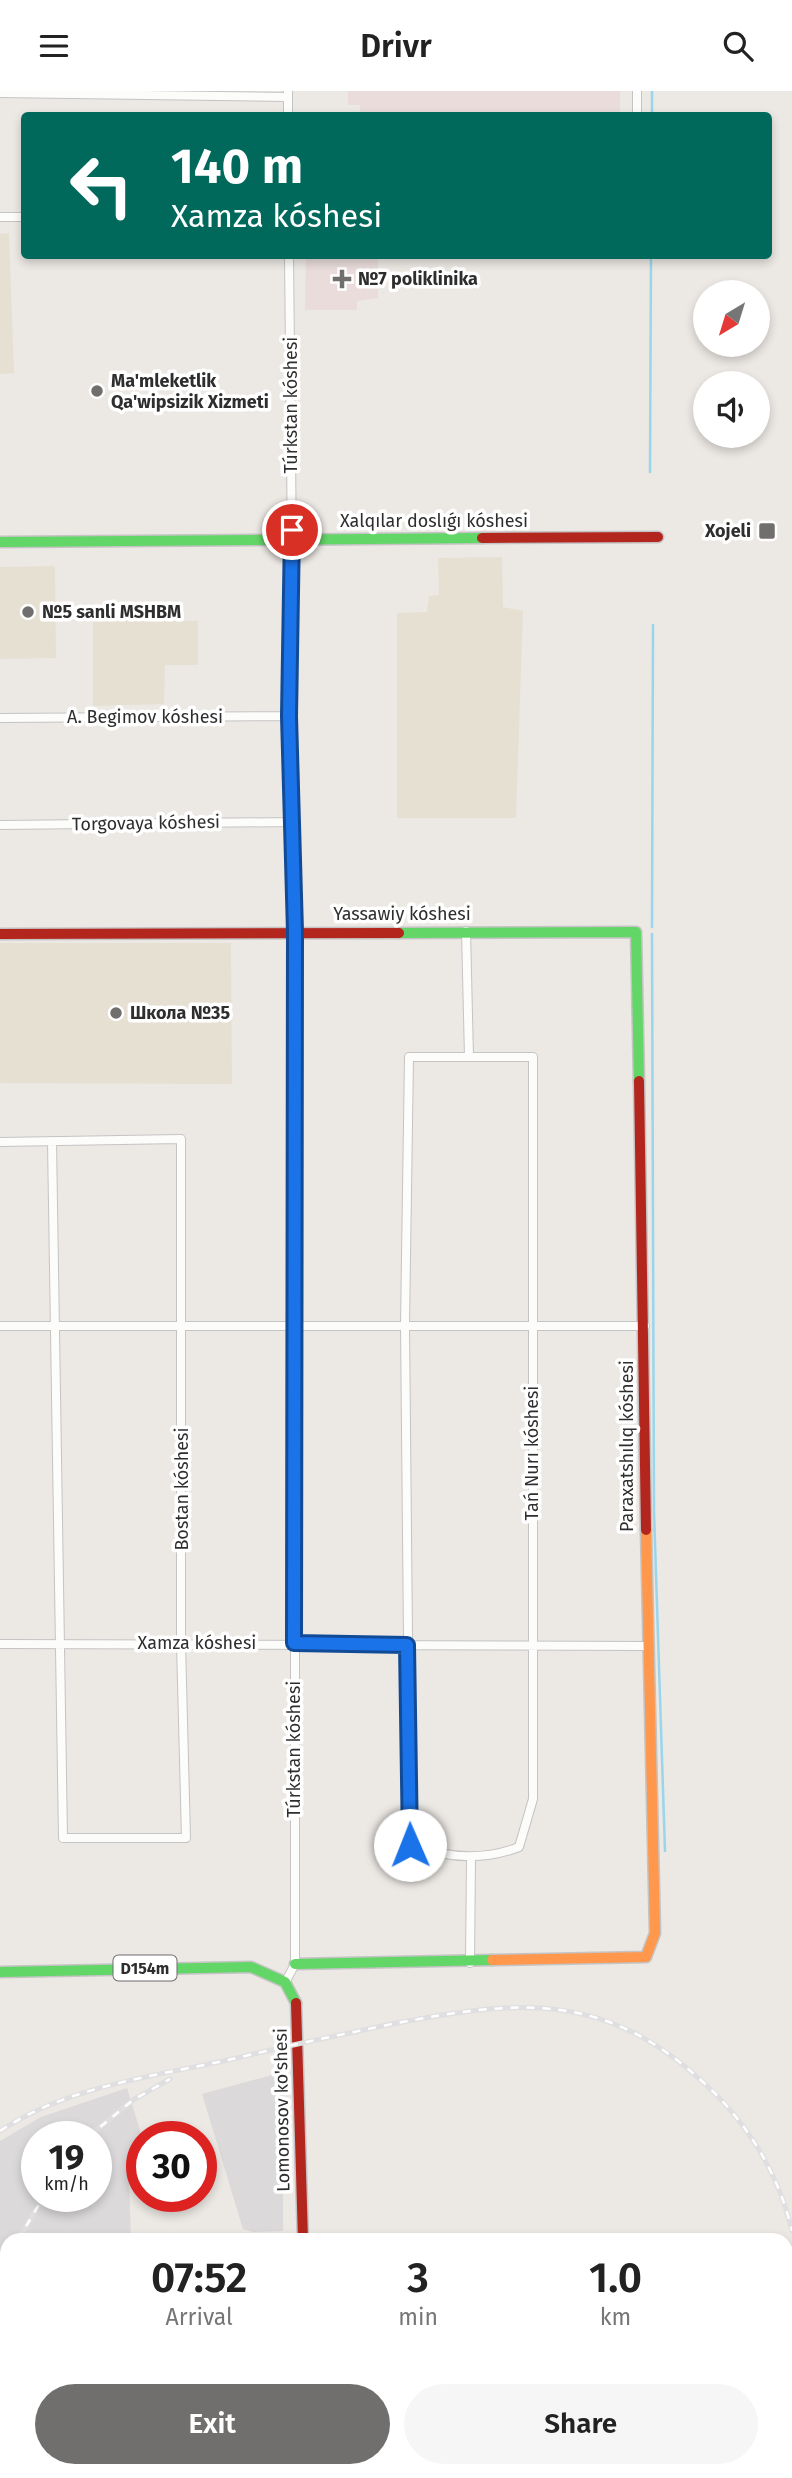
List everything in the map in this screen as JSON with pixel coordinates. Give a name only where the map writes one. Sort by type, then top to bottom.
[{"type":"street","points":[[637,91],[637,112]]},
{"type":"street","points":[[0,93],[288,94],[288,112]]},
{"type":"street","points":[[0,217],[21,217]]},
{"type":"street","name":"Túrkstan kóshesi","points":[[286,1981],[295,1964],[295,932],[289,716],[292,540],[289,259]]},
{"type":"street","name":"Xalqılar doslıǵı kóshesi","points":[[0,542],[658,537]]},
{"type":"street","name":"A. Begimov kóshesi","points":[[0,719],[289,716]]},
{"type":"street","name":"Torgovaya kóshesi","points":[[0,825],[292,822]]},
{"type":"street","points":[[295,1964],[470,1963],[471,1858],[427,1851],[410,1845],[405,1325],[409,1057],[469,1057],[466,931]]},
{"type":"street","name":"Yassawiy kóshesi","points":[[0,934],[636,932]]},
{"type":"street","name":"Paraxatshılıq kóshesi","points":[[470,1963],[646,1958],[655,1933],[652,1711],[646,1646],[645,1326],[636,932]]},
{"type":"street","name":"Tań Nurı kóshesi","points":[[469,1057],[533,1057],[533,1800],[519,1847],[503,1853],[471,1858]]},
{"type":"street","name":"Bostan kóshesi","points":[[52,1141],[181,1139],[181,1643],[186,1838],[63,1838],[60,1643]]},
{"type":"street","points":[[0,1142],[52,1141],[60,1643]]},
{"type":"street","points":[[0,1326],[645,1326]]},
{"type":"street","name":"Xamza kóshesi","points":[[0,1644],[646,1646]]},
{"type":"street","name":"D154m","points":[[0,1972],[251,1967],[286,1981]]},
{"type":"street","name":"Lomonosov ko'shesi","points":[[286,1981],[295,1998],[298,2017],[303,2233]]},
{"type":"shaded area","points":[[348,91],[620,91],[620,112],[360,112],[360,105],[348,105]]},
{"type":"shaded area","points":[[9,233],[14,373],[0,374],[0,234]]},
{"type":"shaded area","name":"№7 poliklinika","points":[[306,259],[378,259],[378,298],[357,301],[357,310],[305,310]]},
{"type":"shaded area","points":[[502,557],[503,607],[523,611],[516,818],[397,818],[397,613],[427,612],[429,596],[439,595],[438,558]]},
{"type":"shaded area","name":"№5 sanli MSHBM","points":[[55,566],[56,658],[0,659],[0,567]]},
{"type":"shaded area","points":[[93,620],[198,621],[198,665],[165,665],[164,704],[93,706]]},
{"type":"shaded area","name":"Школа №35","points":[[0,943],[231,943],[232,1084],[0,1083]]},
{"type":"shaded area","points":[[283,2072],[283,2231],[253,2232],[243,2229],[217,2143],[217,2121],[210,2121],[202,2094]]},
{"type":"shaded area","points":[[127,2088],[137,2121],[126,2121],[126,2212],[130,2212],[131,2233],[0,2233],[0,2141],[21,2129],[21,2212],[112,2212],[112,2121],[34,2121]]},
{"type":"waterway","points":[[652,91],[652,112]]},
{"type":"waterway","points":[[650,472],[651,259]]},
{"type":"waterway","points":[[652,927],[653,625]]},
{"type":"waterway","points":[[652,934],[654,1512],[665,1851]]},
{"type":"railway","points":[[0,2131],[27,2115],[84,2092],[145,2077],[437,2016],[479,2010],[557,2010],[594,2017],[631,2031],[667,2053],[720,2098],[747,2132],[770,2169],[792,2231]]},
{"type":"railway","points":[[107,2121],[133,2100],[170,2079]]},
{"type":"railway","points":[[22,2233],[35,2212]]},
{"type":"traffic: fast","points":[[0,542],[482,538]]},
{"type":"traffic: fast","points":[[399,933],[636,932],[639,1081]]},
{"type":"traffic: fast","points":[[295,1964],[492,1960]]},
{"type":"traffic: fast","points":[[0,1972],[251,1967],[285,1982],[296,2003]]},
{"type":"traffic: slow","points":[[492,1960],[646,1957],[655,1933],[646,1530]]},
{"type":"traffic: jam","points":[[482,538],[658,537]]},
{"type":"traffic: jam","points":[[0,934],[399,933]]},
{"type":"traffic: jam","points":[[639,1081],[646,1530]]},
{"type":"traffic: jam","points":[[296,2003],[303,2233]]},
{"type":"place","name":"№7 poliklinika","points":[[342,279]]},
{"type":"place","name":"Ma'mleketlik Qa'wipsizik Xizmeti","points":[[97,391]]},
{"type":"place","name":"Xojeli","points":[[767,531]]},
{"type":"place","name":"№5 sanli MSHBM","points":[[28,612]]},
{"type":"place","name":"Школа №35","points":[[116,1013]]},
{"type":"route","points":[[292,530],[289,716],[295,932],[294,1643],[407,1645],[410,1845]]}]
